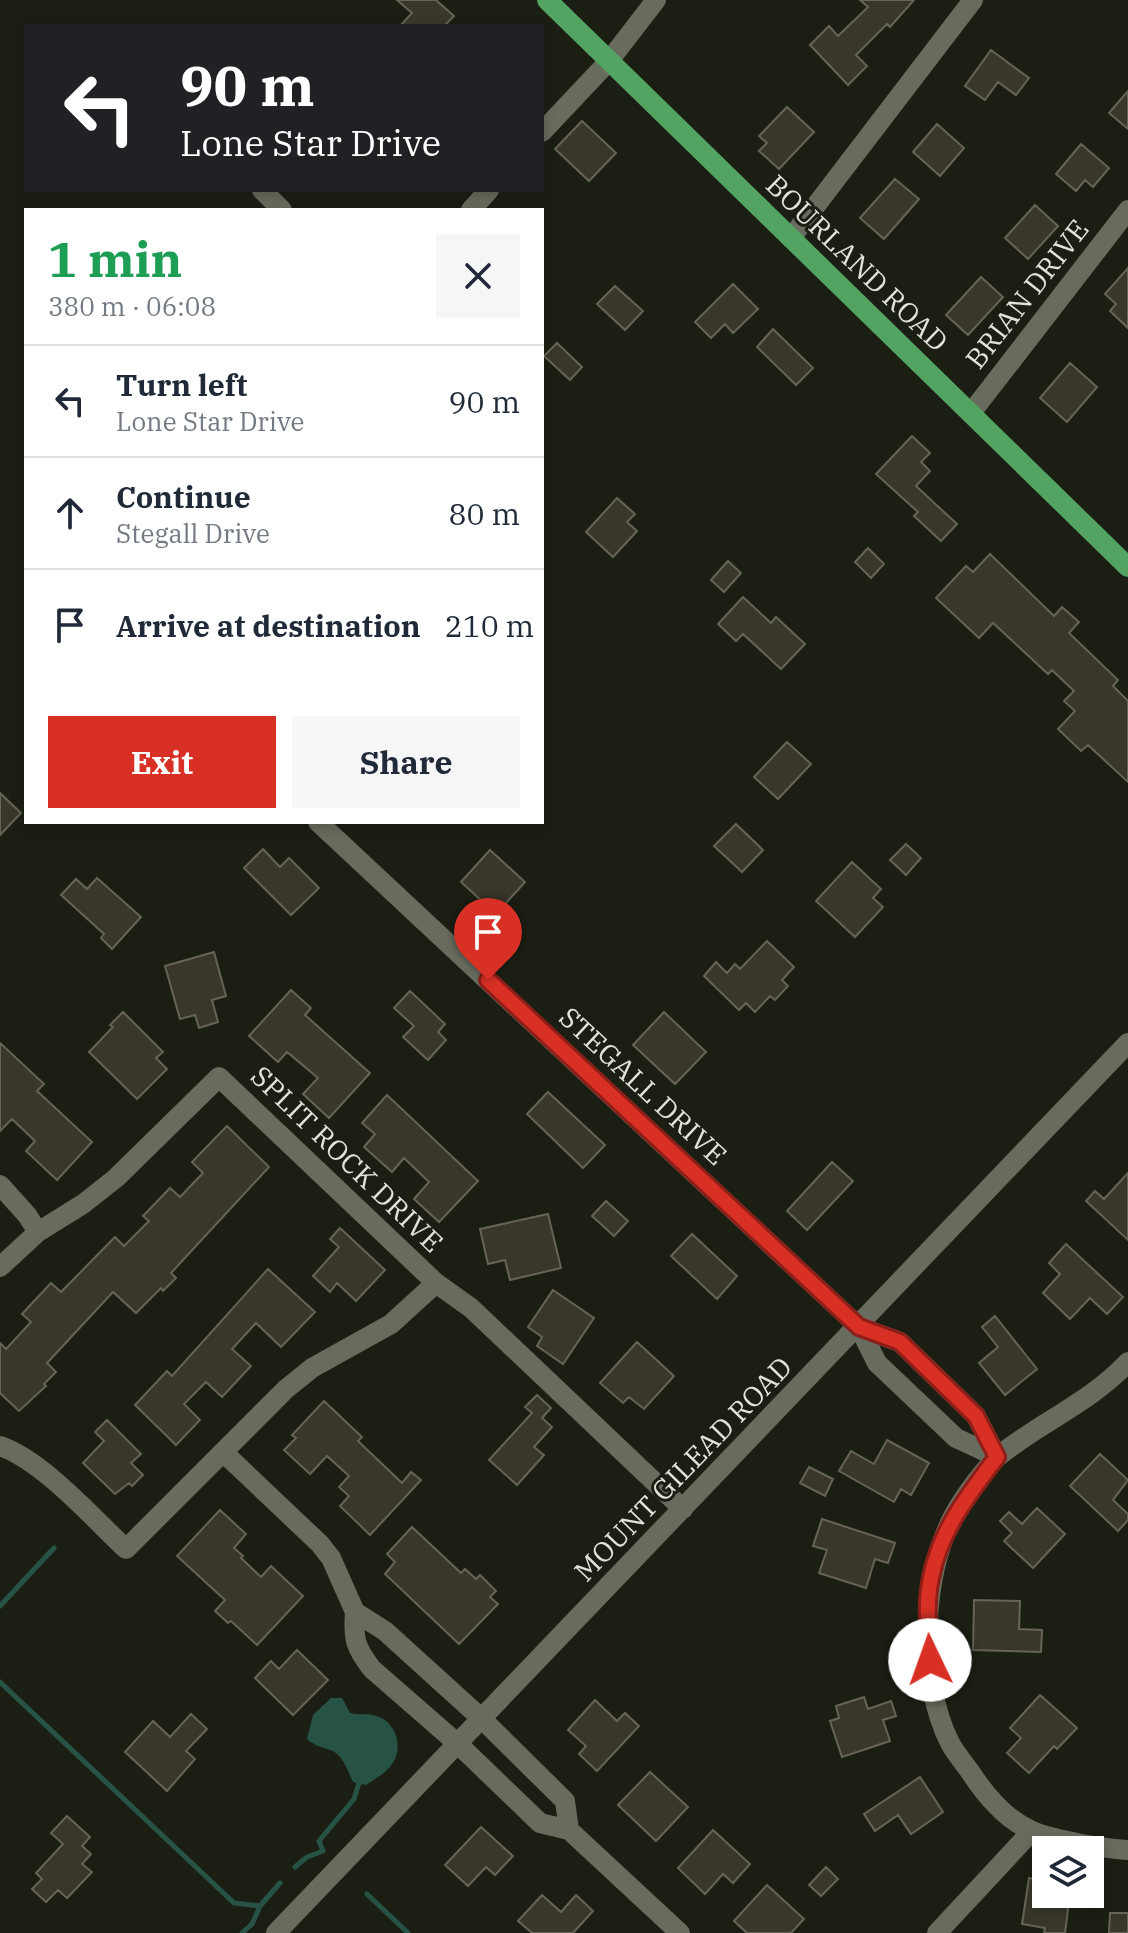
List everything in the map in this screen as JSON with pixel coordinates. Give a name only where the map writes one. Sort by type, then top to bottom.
[{"type":"main road","name":"BOURLAND ROAD","points":[[547,0],[1128,567]]},
{"type":"street","points":[[544,130],[609,61],[656,0]]},
{"type":"street","points":[[791,238],[973,0]]},
{"type":"street","points":[[473,208],[487,192]]},
{"type":"street","name":"BRIAN DRIVE","points":[[971,413],[1128,210]]},
{"type":"street","name":"STEGALL DRIVE","points":[[320,824],[859,1327]]},
{"type":"street","name":"MOUNT GILEAD ROAD","points":[[276,1933],[1128,1043]]},
{"type":"street","name":"SPLIT ROCK DRIVE","points":[[38,1232],[108,1185],[219,1077],[436,1283],[471,1308],[683,1509]]},
{"type":"street","points":[[0,1185],[38,1232],[0,1267]]},
{"type":"street","points":[[0,1446],[38,1468],[126,1549],[300,1377],[391,1324],[436,1283]]},
{"type":"street","points":[[859,1327],[877,1363],[956,1438],[997,1457]]},
{"type":"street","points":[[859,1327],[900,1342],[976,1416],[997,1457]]},
{"type":"street","points":[[1128,1362],[1079,1403],[997,1457],[956,1512],[931,1578],[928,1607],[931,1677],[937,1707],[950,1743],[981,1788],[999,1808],[1032,1831],[1128,1850]]},
{"type":"street","points":[[224,1453],[331,1558],[355,1612],[353,1636],[361,1655],[381,1678],[458,1744],[540,1823],[569,1830],[680,1933]]},
{"type":"street","points":[[355,1612],[385,1631],[482,1719],[565,1801],[569,1830]]},
{"type":"street","points":[[381,1678],[406,1651]]},
{"type":"street","points":[[937,1933],[1032,1831]]},
{"type":"water","points":[[331,1698],[342,1698],[350,1713],[383,1719],[396,1736],[396,1758],[384,1773],[366,1785],[353,1782],[336,1753],[307,1739],[313,1715]]},
{"type":"building","points":[[397,0],[436,0],[454,16],[446,24],[402,24],[412,13]]},
{"type":"building","points":[[860,0],[914,0],[890,27],[887,24],[856,55],[867,66],[848,85],[810,45],[829,26],[838,36],[868,7]]},
{"type":"building","points":[[991,50],[1029,78],[1016,95],[998,82],[985,100],[965,86]]},
{"type":"building","points":[[1128,91],[1128,129],[1109,113]]},
{"type":"building","points":[[787,107],[814,132],[779,169],[759,151],[767,143],[759,136]]},
{"type":"building","points":[[582,121],[616,153],[589,181],[555,149]]},
{"type":"building","points":[[937,124],[964,148],[940,176],[913,152]]},
{"type":"building","points":[[1081,144],[1109,168],[1093,187],[1085,180],[1076,191],[1056,174]]},
{"type":"building","points":[[895,179],[919,199],[884,239],[860,218]]},
{"type":"building","points":[[1035,205],[1058,226],[1028,259],[1005,238]]},
{"type":"building","points":[[1128,268],[1128,328],[1110,311],[1116,304],[1105,294]]},
{"type":"building","points":[[981,277],[1003,297],[968,335],[946,315]]},
{"type":"building","points":[[733,284],[758,309],[733,333],[725,324],[711,338],[695,322]]},
{"type":"building","points":[[615,286],[643,311],[625,330],[597,304]]},
{"type":"building","points":[[773,329],[813,368],[796,385],[757,347]]},
{"type":"building","points":[[557,343],[582,367],[570,380],[544,356]]},
{"type":"building","points":[[1070,363],[1097,387],[1067,422],[1040,398]]},
{"type":"building","points":[[912,436],[930,453],[921,462],[930,471],[916,486],[957,524],[941,541],[914,516],[918,512],[876,474]]},
{"type":"building","points":[[617,498],[635,514],[627,522],[637,531],[613,557],[586,532]]},
{"type":"building","points":[[868,548],[884,564],[871,578],[855,562]]},
{"type":"building","points":[[990,554],[1054,616],[1062,607],[1079,622],[1069,633],[1118,680],[1113,686],[1128,701],[1128,782],[1088,745],[1081,751],[1058,729],[1075,711],[1064,701],[1074,691],[1052,670],[1048,674],[993,623],[979,638],[936,598],[966,566],[973,572]]},
{"type":"building","points":[[728,561],[741,573],[724,592],[711,580]]},
{"type":"building","points":[[743,597],[771,623],[776,617],[805,644],[781,669],[743,634],[736,641],[718,624]]},
{"type":"building","points":[[787,742],[811,764],[778,799],[754,777]]},
{"type":"building","points":[[0,793],[21,813],[0,835]]},
{"type":"building","points":[[736,824],[763,850],[742,872],[714,846]]},
{"type":"building","points":[[906,844],[921,858],[906,875],[890,860]]},
{"type":"building","points":[[263,849],[280,867],[289,858],[319,888],[291,915],[244,868]]},
{"type":"building","points":[[490,850],[525,882],[496,914],[461,882]]},
{"type":"building","points":[[852,862],[881,889],[873,898],[883,907],[855,937],[816,901]]},
{"type":"building","points":[[97,878],[141,917],[112,949],[101,938],[104,934],[61,895],[76,879],[87,889]]},
{"type":"building","points":[[767,941],[794,967],[782,980],[788,986],[775,1000],[770,996],[755,1012],[746,1003],[739,1010],[704,976],[716,962],[727,973],[735,964],[740,969]]},
{"type":"building","points":[[214,952],[226,996],[212,1000],[218,1022],[199,1028],[195,1015],[180,1019],[165,966]]},
{"type":"building","points":[[291,990],[311,1008],[305,1015],[370,1073],[329,1118],[303,1094],[318,1078],[287,1052],[278,1062],[249,1036]]},
{"type":"building","points":[[410,991],[445,1024],[438,1032],[446,1040],[428,1060],[403,1037],[414,1026],[394,1008]]},
{"type":"building","points":[[123,1012],[163,1052],[156,1058],[167,1069],[137,1099],[89,1052]]},
{"type":"building","points":[[664,1012],[706,1052],[675,1084],[633,1045]]},
{"type":"building","points":[[0,1043],[44,1084],[37,1091],[92,1142],[57,1180],[26,1151],[35,1141],[12,1119],[0,1131]]},
{"type":"building","points":[[548,1092],[605,1145],[583,1168],[527,1114]]},
{"type":"building","points":[[387,1095],[478,1181],[439,1222],[414,1199],[429,1182],[404,1158],[392,1172],[364,1147],[375,1134],[362,1123]]},
{"type":"building","points":[[227,1126],[269,1167],[171,1273],[176,1278],[136,1313],[113,1292],[47,1363],[56,1372],[19,1411],[0,1393],[0,1343],[6,1349],[31,1322],[22,1314],[51,1283],[61,1292],[115,1237],[124,1246],[149,1221],[143,1216],[170,1188],[180,1197],[203,1173],[192,1162]]},
{"type":"building","points":[[832,1162],[853,1181],[807,1230],[787,1211]]},
{"type":"building","points":[[1128,1173],[1128,1240],[1086,1201],[1095,1191],[1104,1199]]},
{"type":"building","points":[[606,1201],[628,1221],[614,1236],[592,1216]]},
{"type":"building","points":[[548,1214],[561,1268],[510,1280],[505,1260],[488,1264],[480,1229]]},
{"type":"building","points":[[340,1228],[385,1270],[356,1301],[337,1283],[330,1292],[313,1276],[339,1247],[330,1239]]},
{"type":"building","points":[[692,1234],[737,1276],[717,1299],[671,1256]]},
{"type":"building","points":[[1066,1244],[1123,1297],[1107,1314],[1090,1298],[1070,1319],[1043,1293],[1060,1274],[1049,1263]]},
{"type":"building","points":[[268,1269],[315,1312],[281,1347],[256,1323],[232,1349],[251,1366],[222,1397],[206,1382],[184,1404],[200,1420],[176,1445],[135,1405],[167,1371],[172,1376]]},
{"type":"building","points":[[553,1290],[594,1318],[563,1364],[537,1346],[542,1337],[528,1327]]},
{"type":"building","points":[[995,1316],[1037,1369],[1005,1395],[979,1363],[998,1347],[982,1327]]},
{"type":"building","points":[[637,1342],[674,1376],[644,1409],[629,1397],[623,1403],[600,1383]]},
{"type":"building","points":[[537,1395],[551,1408],[542,1418],[552,1427],[534,1447],[544,1455],[517,1485],[489,1460],[532,1413],[525,1407]]},
{"type":"building","points":[[324,1401],[362,1437],[358,1441],[402,1483],[411,1472],[421,1480],[370,1535],[340,1506],[349,1496],[339,1487],[349,1476],[327,1456],[310,1474],[284,1450],[296,1438],[292,1435]]},
{"type":"building","points":[[107,1420],[141,1454],[131,1463],[143,1475],[132,1486],[129,1483],[115,1494],[83,1463],[104,1441],[95,1432]]},
{"type":"building","points":[[887,1440],[929,1463],[911,1495],[901,1489],[894,1502],[839,1471],[851,1451],[874,1464]]},
{"type":"building","points":[[1100,1454],[1128,1480],[1113,1500],[1128,1514],[1128,1520],[1118,1531],[1070,1486]]},
{"type":"building","points":[[809,1467],[833,1479],[825,1496],[800,1483]]},
{"type":"building","points":[[1037,1508],[1065,1534],[1033,1568],[1004,1541],[1012,1533],[1000,1521],[1009,1512],[1022,1524]]},
{"type":"building","points":[[220,1510],[246,1534],[234,1548],[243,1556],[241,1558],[261,1577],[271,1566],[303,1596],[257,1645],[215,1611],[225,1600],[177,1556]]},
{"type":"building","points":[[822,1519],[895,1543],[888,1563],[875,1559],[866,1588],[819,1573],[827,1550],[813,1546]]},
{"type":"building","points":[[412,1527],[461,1573],[465,1569],[476,1579],[480,1575],[496,1591],[490,1597],[498,1604],[459,1644],[385,1574],[395,1562],[387,1554]]},
{"type":"building","points":[[974,1600],[1020,1601],[1019,1629],[1042,1630],[1041,1652],[973,1650]]},
{"type":"building","points":[[297,1650],[328,1680],[293,1715],[255,1678],[271,1661],[279,1669]]},
{"type":"building","points":[[1040,1695],[1077,1728],[1057,1749],[1054,1746],[1029,1773],[1007,1753],[1021,1738],[1010,1728]]},
{"type":"building","points":[[864,1697],[868,1709],[891,1701],[896,1716],[883,1720],[890,1741],[842,1757],[830,1721],[839,1718],[836,1706]]},
{"type":"building","points":[[595,1700],[617,1721],[625,1713],[639,1726],[597,1771],[579,1754],[586,1746],[568,1730]]},
{"type":"building","points":[[191,1714],[207,1729],[186,1751],[195,1759],[167,1791],[125,1752],[153,1721],[170,1737]]},
{"type":"building","points":[[650,1772],[688,1807],[656,1841],[618,1805]]},
{"type":"building","points":[[920,1777],[943,1812],[911,1834],[898,1815],[875,1831],[864,1814]]},
{"type":"building","points":[[67,1816],[90,1837],[82,1846],[91,1854],[82,1864],[92,1872],[67,1898],[58,1890],[46,1902],[32,1889],[42,1879],[36,1873],[63,1844],[51,1833]]},
{"type":"building","points":[[481,1827],[513,1856],[495,1875],[486,1867],[468,1886],[445,1865]]},
{"type":"building","points":[[713,1830],[750,1864],[733,1883],[723,1874],[705,1894],[678,1868]]},
{"type":"building","points":[[826,1867],[838,1879],[821,1896],[809,1885]]},
{"type":"building","points":[[1029,1878],[1032,1879],[1032,1908],[1068,1908],[1065,1933],[1044,1933],[1045,1928],[1022,1924]]},
{"type":"building","points":[[767,1885],[804,1919],[791,1933],[747,1933],[734,1921]]},
{"type":"building","points":[[542,1895],[561,1912],[576,1895],[593,1911],[573,1933],[532,1933],[518,1921]]},
{"type":"building","points":[[1110,1913],[1128,1913],[1128,1933],[1109,1933]]},
{"type":"waterway","points":[[0,1606],[54,1548]]},
{"type":"waterway","points":[[0,1682],[234,1903],[260,1906]]},
{"type":"waterway","points":[[295,1867],[307,1857],[323,1851],[319,1841],[354,1799],[359,1783]]},
{"type":"waterway","points":[[242,1933],[252,1924],[260,1906],[280,1883]]},
{"type":"waterway","points":[[367,1894],[408,1933]]},
{"type":"route","points":[[488,980],[859,1327],[900,1342],[976,1416],[997,1457],[956,1512],[942,1543],[931,1578],[928,1607],[930,1660]]}]
